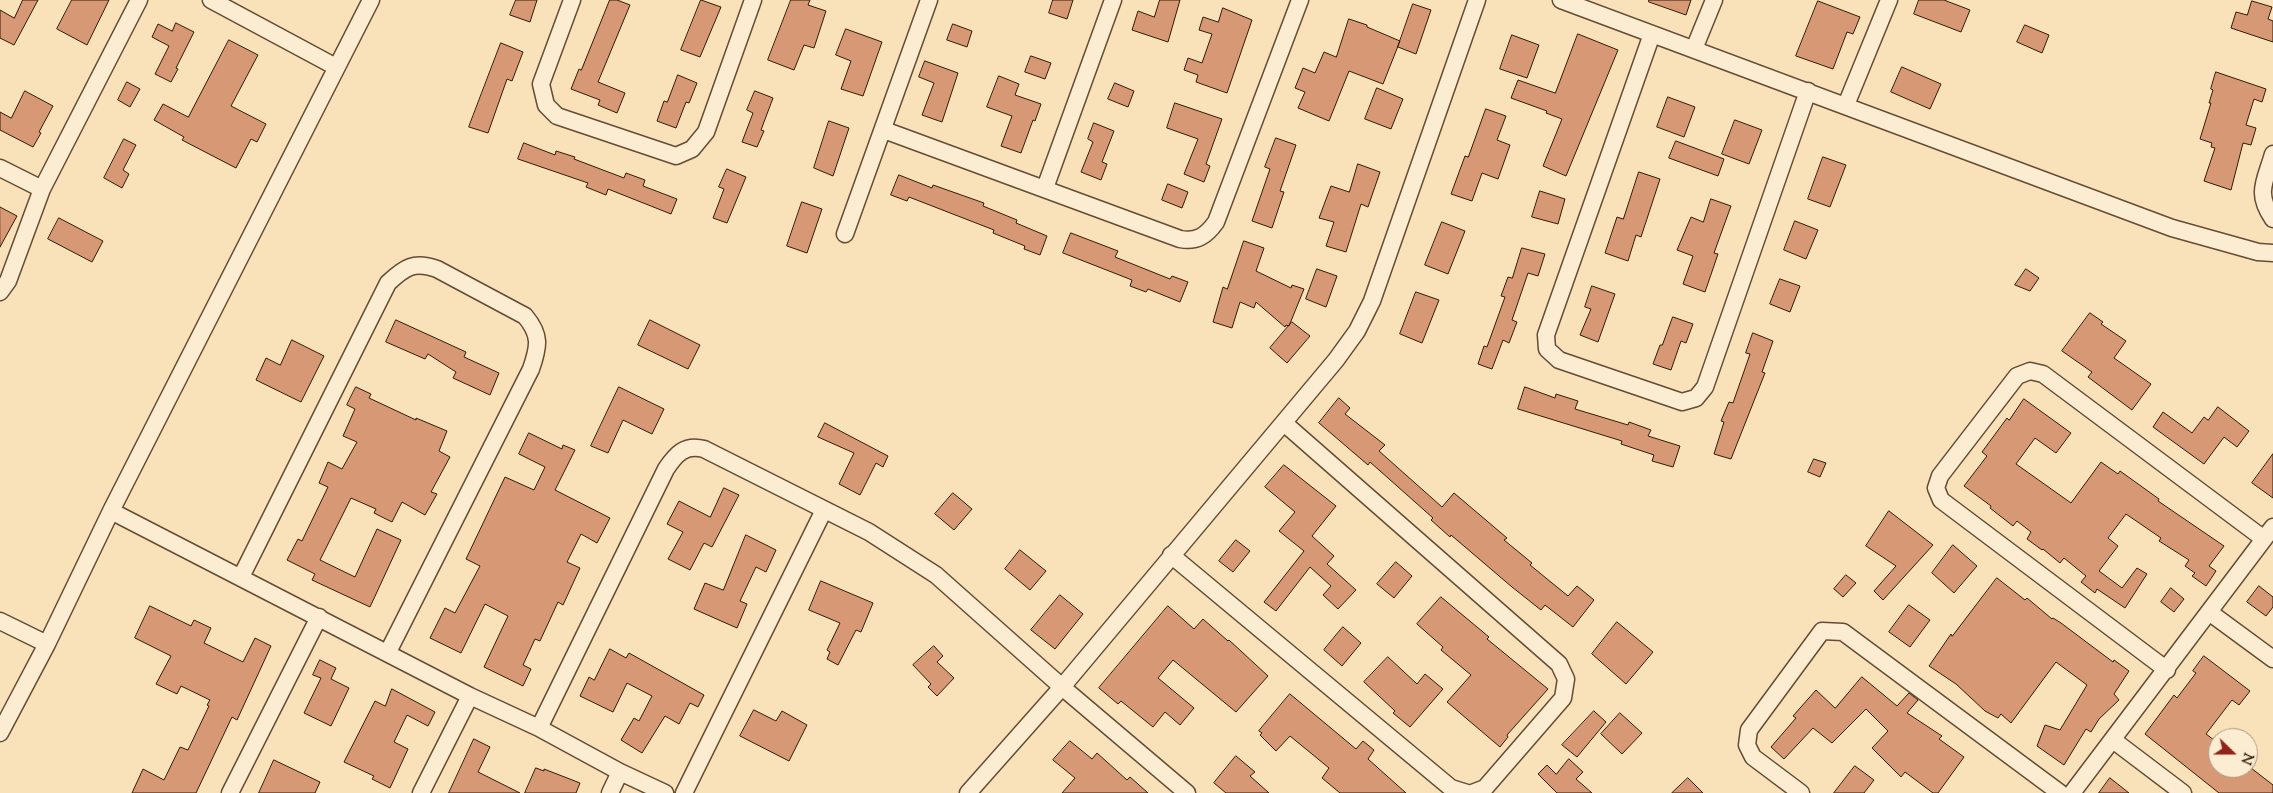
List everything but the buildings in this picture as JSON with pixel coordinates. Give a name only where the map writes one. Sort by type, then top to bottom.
[{"type":"street","points":[[2,283],[42,189],[138,0]]},
{"type":"street","points":[[211,0],[231,5],[336,67]]},
{"type":"street","points":[[0,733],[47,644],[111,511],[370,0]]},
{"type":"street","points":[[572,0],[541,84],[546,105],[558,116],[676,156],[692,150],[706,132],[753,0]]},
{"type":"street","points":[[846,234],[929,0]]},
{"type":"street","points":[[1045,188],[1113,0]]},
{"type":"street","points":[[884,130],[1180,239],[1191,241],[1201,238],[1210,232],[1216,222],[1300,0]]},
{"type":"street","points":[[968,793],[1062,687],[1170,555],[1284,423],[1336,360],[1357,331],[1372,301],[1477,0]]},
{"type":"street","points":[[1561,0],[2172,228],[2258,252],[2273,253]]},
{"type":"street","points":[[1694,49],[1714,0]]},
{"type":"street","points":[[1846,106],[1889,0]]},
{"type":"street","points":[[1652,34],[1546,335],[1548,349],[1559,360],[1682,402],[1696,398],[1705,387],[1808,91]]},
{"type":"street","points":[[2273,154],[2261,195],[2264,206],[2273,219]]},
{"type":"street","points":[[0,168],[42,189]]},
{"type":"street","points":[[241,577],[388,283],[400,272],[413,266],[425,265],[437,269],[525,316],[533,326],[537,338],[536,352],[526,377],[388,652]]},
{"type":"street","points":[[2072,793],[2167,670],[2268,533],[2043,374],[2030,371],[2017,376],[1940,476],[1936,488],[1941,500],[2167,670]]},
{"type":"street","points":[[1284,423],[1559,664],[1566,679],[1563,698],[1485,788],[1472,793]]},
{"type":"street","points":[[539,728],[666,469],[674,457],[684,449],[694,446],[704,449],[869,532],[936,575],[1062,687],[1186,793]]},
{"type":"street","points":[[684,793],[824,510]]},
{"type":"street","points":[[111,511],[388,652],[470,696],[539,728],[620,772],[665,793]]},
{"type":"street","points":[[1170,555],[1451,788],[1467,793]]},
{"type":"street","points":[[2209,612],[2273,659]]},
{"type":"street","points":[[230,793],[319,617]]},
{"type":"street","points":[[0,621],[47,644]]},
{"type":"street","points":[[1801,793],[1753,756],[1747,745],[1749,730],[1822,631],[1834,630],[1843,632],[2060,793]]},
{"type":"street","points":[[421,793],[470,696]]},
{"type":"street","points":[[2113,740],[2183,793]]},
{"type":"street","points":[[610,793],[620,772]]}]
